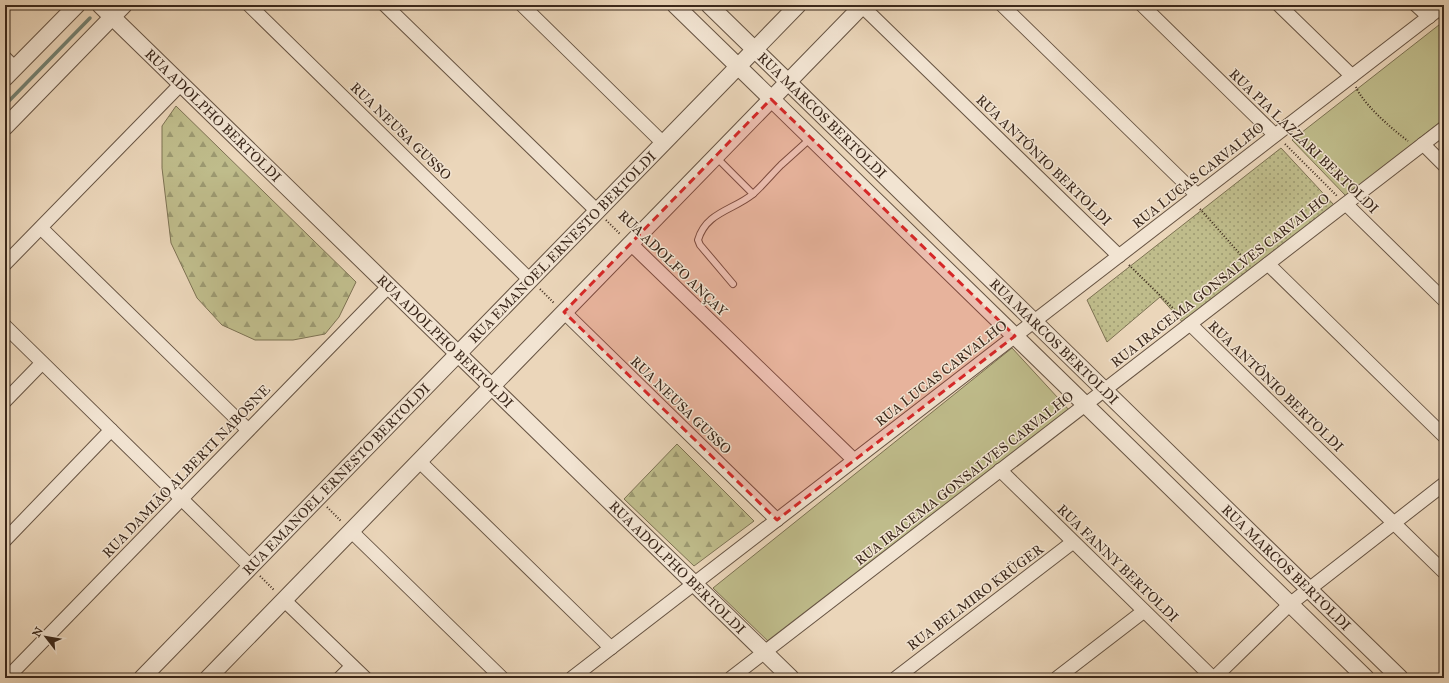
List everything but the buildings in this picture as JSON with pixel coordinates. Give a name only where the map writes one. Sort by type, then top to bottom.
[{"type":"street","points":[[8,68],[77,5]]},
{"type":"street","name":"RUA ADOLPHO BERTOLDI","points":[[100,5],[791,678]]},
{"type":"street","points":[[5,127],[124,5]]},
{"type":"street","name":"RUA NEUSA GUSSO","points":[[249,5],[530,280]]},
{"type":"street","name":"RUA ADOLFO ANÇAY","points":[[385,5],[597,211]]},
{"type":"street","points":[[522,5],[663,143]]},
{"type":"street","name":"RUA MARCOS BERTOLDI","points":[[675,5],[1366,678]]},
{"type":"street","name":"RUA MARCOS BERTOLDI","points":[[709,5],[1105,389],[1400,678]]},
{"type":"street","name":"RUA EMANOEL ERNESTO BERTOLDI","points":[[142,678],[798,5]]},
{"type":"street","points":[[208,678],[716,157],[862,5]]},
{"type":"street","name":"RUA ANTÔNIO BERTOLDI","points":[[862,5],[1119,256]]},
{"type":"street","points":[[1002,5],[1194,198]]},
{"type":"street","name":"RUA PIA LAZZARI BERTOLDI","points":[[1142,5],[1275,135]]},
{"type":"street","points":[[1279,5],[1352,76]]},
{"type":"street","points":[[1416,5],[1429,17]]},
{"type":"street","name":"RUA LUCAS CARVALHO","points":[[572,678],[1444,5]]},
{"type":"street","points":[[5,264],[181,84]]},
{"type":"street","name":"RUA IRACEMA GONSALVES CARVALHO","points":[[731,678],[1444,128]]},
{"type":"street","points":[[1423,144],[1444,165]]},
{"type":"street","name":"RUA PIA LAZZARI BERTOLDI","points":[[1346,204],[1444,300]]},
{"type":"street","points":[[41,228],[248,430]]},
{"type":"street","name":"RUA ADOLFO ANÇAY","points":[[630,244],[854,460]]},
{"type":"street","points":[[1268,264],[1444,436]]},
{"type":"street","name":"RUA DAMIÃO ALBERTI NABOSNE","points":[[6,678],[389,286]]},
{"type":"street","name":"RUA NEUSA GUSSO","points":[[564,312],[776,520]]},
{"type":"street","name":"RUA ANTÔNIO BERTOLDI","points":[[1190,324],[1444,572]]},
{"type":"street","points":[[5,326],[251,567]]},
{"type":"street","points":[[5,401],[42,363]]},
{"type":"street","points":[[5,540],[111,430]]},
{"type":"street","points":[[419,461],[611,648]]},
{"type":"street","name":"RUA FANNY BERTOLDI","points":[[1000,470],[1213,678]]},
{"type":"street","points":[[1213,678],[1290,604],[1309,588],[1444,484]]},
{"type":"street","points":[[351,531],[502,678]]},
{"type":"street","name":"RUA BELMIRO KRÜGER","points":[[896,678],[1073,542]]},
{"type":"street","points":[[284,600],[364,678]]},
{"type":"street","points":[[1057,678],[1144,611]]},
{"type":"street","points":[[340,678],[352,666]]},
{"type":"lane","points":[[733,284],[700,245],[698,240],[704,227],[713,217],[753,194],[811,138]]},
{"type":"lane","points":[[716,157],[753,194]]},
{"type":"path","points":[[1352,76],[1362,98],[1396,133],[1409,142],[1423,144]]},
{"type":"path","name":"RUA PIA LAZZARI BERTOLDI","points":[[1275,135],[1346,204]]},
{"type":"path","points":[[1194,198],[1256,273]]},
{"type":"path","name":"RUA ADOLFO ANÇAY","points":[[597,211],[630,244]]},
{"type":"path","name":"RUA ANTÔNIO BERTOLDI","points":[[1119,256],[1190,324]]},
{"type":"path","points":[[530,280],[564,312]]},
{"type":"path","points":[[317,498],[351,531]]},
{"type":"path","points":[[251,567],[284,600]]},
{"type":"highlighted area","points":[[771,99],[1015,336],[777,520],[564,312]]},
{"type":"green space","points":[[1444,21],[1444,119],[1346,196],[1292,140]]},
{"type":"green space","points":[[176,106],[356,282],[339,317],[325,334],[293,340],[255,340],[222,325],[197,298],[171,243],[162,168],[162,126]]},
{"type":"green space","points":[[1281,148],[1334,205],[1185,325],[1160,297],[1107,342],[1087,300]]},
{"type":"green space","points":[[1012,348],[1070,411],[772,645],[713,588]]},
{"type":"green space","points":[[677,444],[754,521],[694,566],[624,499]]},
{"type":"waterway","points":[[5,105],[90,18]]}]
